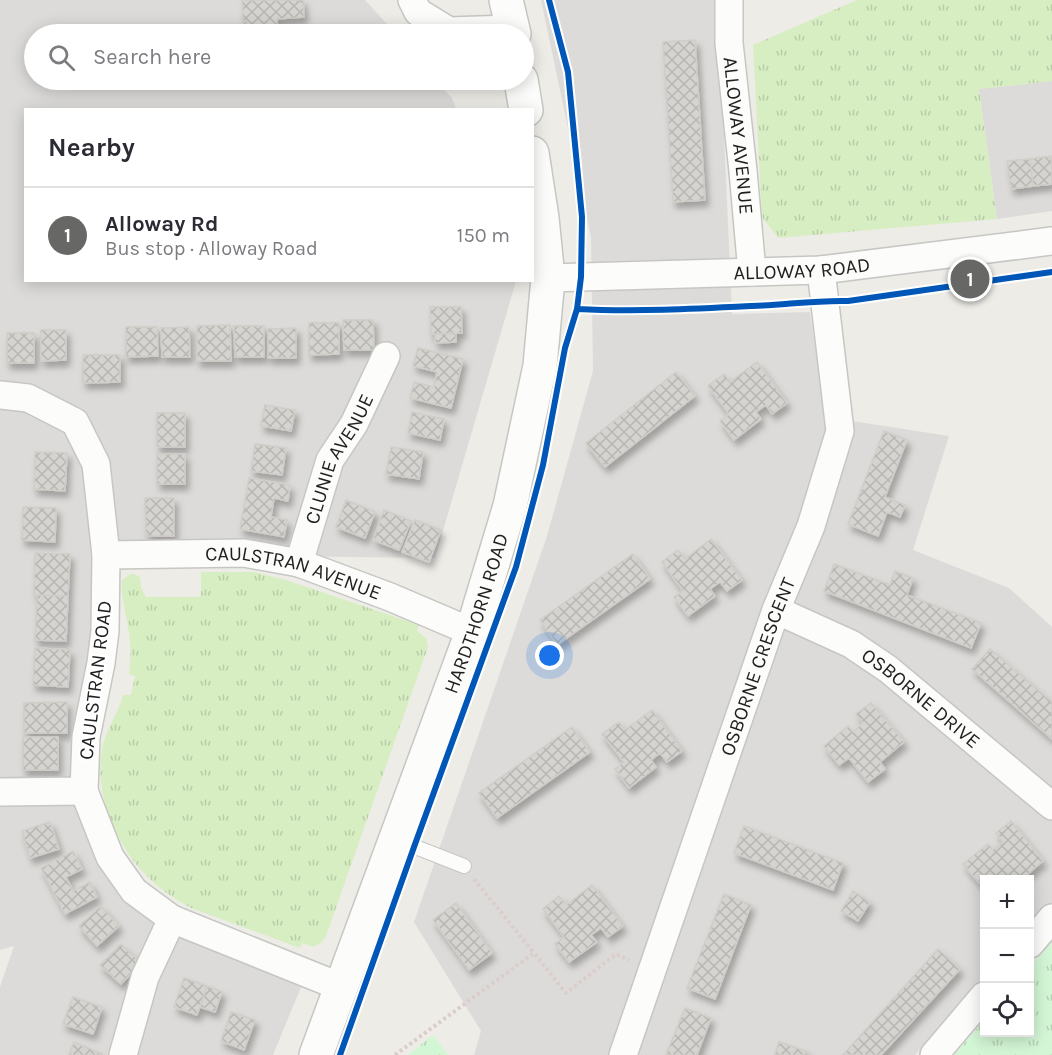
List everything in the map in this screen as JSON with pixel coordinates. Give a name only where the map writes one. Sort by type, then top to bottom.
[{"type":"street","points":[[412,0],[418,12],[438,24]]},
{"type":"street","name":"ALLOWAY AVENUE","points":[[729,0],[729,43],[752,272]]},
{"type":"street","points":[[492,24],[511,21]]},
{"type":"street","points":[[523,90],[526,108]]},
{"type":"street","name":"HARDTHORN ROAD","points":[[316,1055],[472,632],[510,506],[540,366],[548,278],[543,218],[534,165]]},
{"type":"street","name":"ALLOWAY ROAD","points":[[548,278],[821,270],[1052,241]]},
{"type":"street","name":"OSBORNE CRESCENT","points":[[623,1055],[776,609],[811,526],[840,431],[821,270]]},
{"type":"street","name":"CLUNIE AVENUE","points":[[299,563],[330,460],[354,424],[386,356]]},
{"type":"street","name":"CAULSTRAN ROAD","points":[[0,396],[28,398],[75,422],[96,464],[106,555],[105,631],[86,737],[84,791],[110,857],[134,891],[172,919],[341,987]]},
{"type":"street","name":"CAULSTRAN AVENUE","points":[[106,555],[244,553],[299,563],[390,597],[472,632]]},
{"type":"street","name":"OSBORNE DRIVE","points":[[776,609],[851,644],[888,669],[1052,806]]},
{"type":"street","points":[[0,792],[84,791]]},
{"type":"street","points":[[1034,938],[1052,918]]},
{"type":"street","points":[[123,1055],[145,977],[172,919]]},
{"type":"street","points":[[934,1055],[980,1001]]},
{"type":"lane","points":[[395,839],[464,866]]},
{"type":"path","points":[[464,866],[566,993],[616,954],[651,970]]},
{"type":"path","points":[[394,1055],[534,953]]},
{"type":"shaded area","points":[[0,0],[365,0],[387,24],[24,24],[24,90],[444,90],[452,98],[456,108],[24,108],[24,282],[516,282],[435,558],[95,554],[79,800],[120,895],[301,987],[273,1055],[0,1055],[0,987],[14,946],[0,950]]},
{"type":"shaded area","points":[[541,0],[718,0],[732,314],[810,312],[826,417],[949,436],[913,550],[1009,588],[1052,627],[1052,958],[1034,942],[1034,875],[980,875],[980,981],[915,1055],[474,1055],[481,1031],[414,922],[547,536],[593,371],[591,237]]},
{"type":"shaded area","points":[[1052,81],[1052,211],[997,219],[979,89]]},
{"type":"green space","points":[[857,0],[1052,0],[1052,81],[979,89],[997,219],[778,238],[762,217],[753,45]]},
{"type":"green space","points":[[201,572],[254,572],[286,580],[419,625],[417,631],[426,638],[428,647],[326,936],[314,947],[302,943],[300,948],[191,908],[168,894],[133,860],[122,844],[106,807],[100,769],[102,750],[123,695],[131,695],[135,676],[129,674],[130,645],[122,598],[122,580],[132,573],[140,577],[141,587],[146,597],[199,597],[201,595]]},
{"type":"green space","points":[[1052,942],[1052,1055],[954,1055],[980,1025],[980,1037],[1034,1037],[1034,963]]},
{"type":"green space","points":[[433,1035],[448,1055],[408,1055]]},
{"type":"building","points":[[242,0],[303,0],[304,17],[277,19],[277,24],[247,24],[247,21],[243,21]]},
{"type":"building","points":[[695,40],[705,200],[673,202],[663,42]]},
{"type":"building","points":[[1051,156],[1052,184],[1033,186],[1030,159]]},
{"type":"building","points":[[1030,159],[1033,186],[1011,189],[1007,161]]},
{"type":"building","points":[[430,307],[461,307],[462,333],[431,334]]},
{"type":"building","points":[[343,320],[373,320],[374,350],[344,350]]},
{"type":"building","points":[[309,323],[339,323],[339,354],[309,355]]},
{"type":"building","points":[[230,325],[231,361],[197,361],[197,326]]},
{"type":"building","points":[[234,326],[264,326],[264,357],[235,357]]},
{"type":"building","points":[[126,327],[157,327],[158,356],[126,357]]},
{"type":"building","points":[[189,327],[190,357],[162,357],[161,328]]},
{"type":"building","points":[[296,328],[296,358],[268,358],[268,329]]},
{"type":"building","points":[[41,330],[66,330],[66,360],[41,361]]},
{"type":"building","points":[[7,333],[34,333],[34,363],[7,363]]},
{"type":"building","points":[[435,334],[456,334],[456,342],[435,343]]},
{"type":"building","points":[[418,348],[463,359],[451,408],[410,398],[414,382],[434,387],[437,372],[413,366]]},
{"type":"building","points":[[83,355],[120,355],[120,382],[83,383]]},
{"type":"building","points":[[757,362],[787,403],[772,414],[766,405],[756,412],[761,419],[734,440],[720,421],[729,414],[708,386],[724,374],[730,382]]},
{"type":"building","points":[[676,372],[695,396],[605,467],[586,443]]},
{"type":"building","points":[[265,405],[295,410],[291,431],[261,426]]},
{"type":"building","points":[[412,412],[444,419],[440,440],[408,433]]},
{"type":"building","points":[[157,413],[185,413],[185,447],[157,447]]},
{"type":"building","points":[[884,431],[907,440],[885,497],[905,505],[900,517],[887,512],[878,536],[848,524]]},
{"type":"building","points":[[255,444],[286,448],[282,475],[251,471]]},
{"type":"building","points":[[391,447],[423,452],[419,479],[386,474]]},
{"type":"building","points":[[35,452],[67,453],[65,491],[34,489]]},
{"type":"building","points":[[157,454],[185,454],[185,484],[157,484]]},
{"type":"building","points":[[249,478],[290,485],[288,501],[274,498],[271,517],[287,520],[284,537],[240,529]]},
{"type":"building","points":[[145,498],[174,498],[174,536],[146,536]]},
{"type":"building","points":[[346,500],[375,512],[365,538],[336,527]]},
{"type":"building","points":[[23,507],[56,508],[55,542],[22,540]]},
{"type":"building","points":[[384,510],[411,521],[399,550],[373,540]]},
{"type":"building","points":[[415,520],[441,530],[429,562],[402,552]]},
{"type":"building","points":[[711,539],[742,580],[727,591],[720,582],[710,589],[715,596],[688,616],[674,597],[683,591],[662,562],[678,550],[685,559]]},
{"type":"building","points":[[35,553],[70,554],[68,596],[34,595]]},
{"type":"building","points":[[633,554],[650,579],[557,645],[540,620]]},
{"type":"building","points":[[834,564],[890,585],[895,571],[913,578],[907,595],[981,623],[971,648],[824,591]]},
{"type":"building","points":[[37,595],[68,596],[66,641],[35,640]]},
{"type":"building","points":[[35,648],[70,650],[68,687],[33,685]]},
{"type":"building","points":[[990,649],[1052,702],[1052,739],[972,669]]},
{"type":"building","points":[[67,702],[67,733],[24,733],[24,703]]},
{"type":"building","points":[[871,703],[904,742],[880,762],[885,769],[868,782],[849,758],[839,765],[824,746],[848,726],[853,732],[863,723],[856,714]]},
{"type":"building","points":[[652,710],[682,751],[667,762],[660,753],[651,760],[656,767],[629,788],[615,769],[624,762],[602,734],[619,722],[625,730]]},
{"type":"building","points":[[572,727],[590,752],[497,818],[479,793]]},
{"type":"building","points":[[23,737],[58,737],[58,770],[23,770]]},
{"type":"building","points":[[1011,821],[1043,861],[1027,875],[980,875],[979,883],[963,864],[988,844],[993,850],[1003,842],[996,833]]},
{"type":"building","points":[[50,822],[59,849],[30,858],[22,831]]},
{"type":"building","points":[[744,826],[843,863],[833,890],[734,853]]},
{"type":"building","points":[[73,851],[82,869],[66,877],[73,891],[90,882],[97,897],[65,914],[41,868]]},
{"type":"building","points":[[592,885],[623,926],[608,937],[601,928],[591,935],[597,942],[569,962],[555,944],[564,937],[543,909],[559,896],[566,905]]},
{"type":"building","points":[[853,891],[870,902],[858,921],[841,911]]},
{"type":"building","points":[[724,894],[751,905],[715,999],[687,988]]},
{"type":"building","points":[[456,903],[492,953],[469,970],[433,920]]},
{"type":"building","points":[[101,906],[119,926],[97,946],[79,926]]},
{"type":"building","points":[[121,944],[141,963],[121,984],[100,965]]},
{"type":"building","points":[[938,949],[960,969],[881,1055],[843,1055]]},
{"type":"building","points":[[184,978],[207,986],[197,1015],[174,1007]]},
{"type":"building","points":[[207,986],[222,992],[215,1012],[200,1007]]},
{"type":"building","points":[[73,997],[102,1007],[93,1034],[63,1024]]},
{"type":"building","points":[[685,1008],[711,1018],[697,1055],[666,1055]]},
{"type":"building","points":[[231,1012],[255,1020],[244,1050],[221,1041]]},
{"type":"building","points":[[74,1042],[102,1054],[69,1055]]},
{"type":"building","points":[[779,1042],[808,1052],[807,1055],[775,1055]]},
{"type":"cycle path","points":[[340,1055],[516,567],[543,465],[565,348],[577,309],[581,277],[582,217],[568,72],[549,0]]},
{"type":"cycle path","points":[[577,309],[664,310],[848,301],[1052,272]]},
{"type":"place","name":"Alloway Rd","points":[[970,279]]}]
